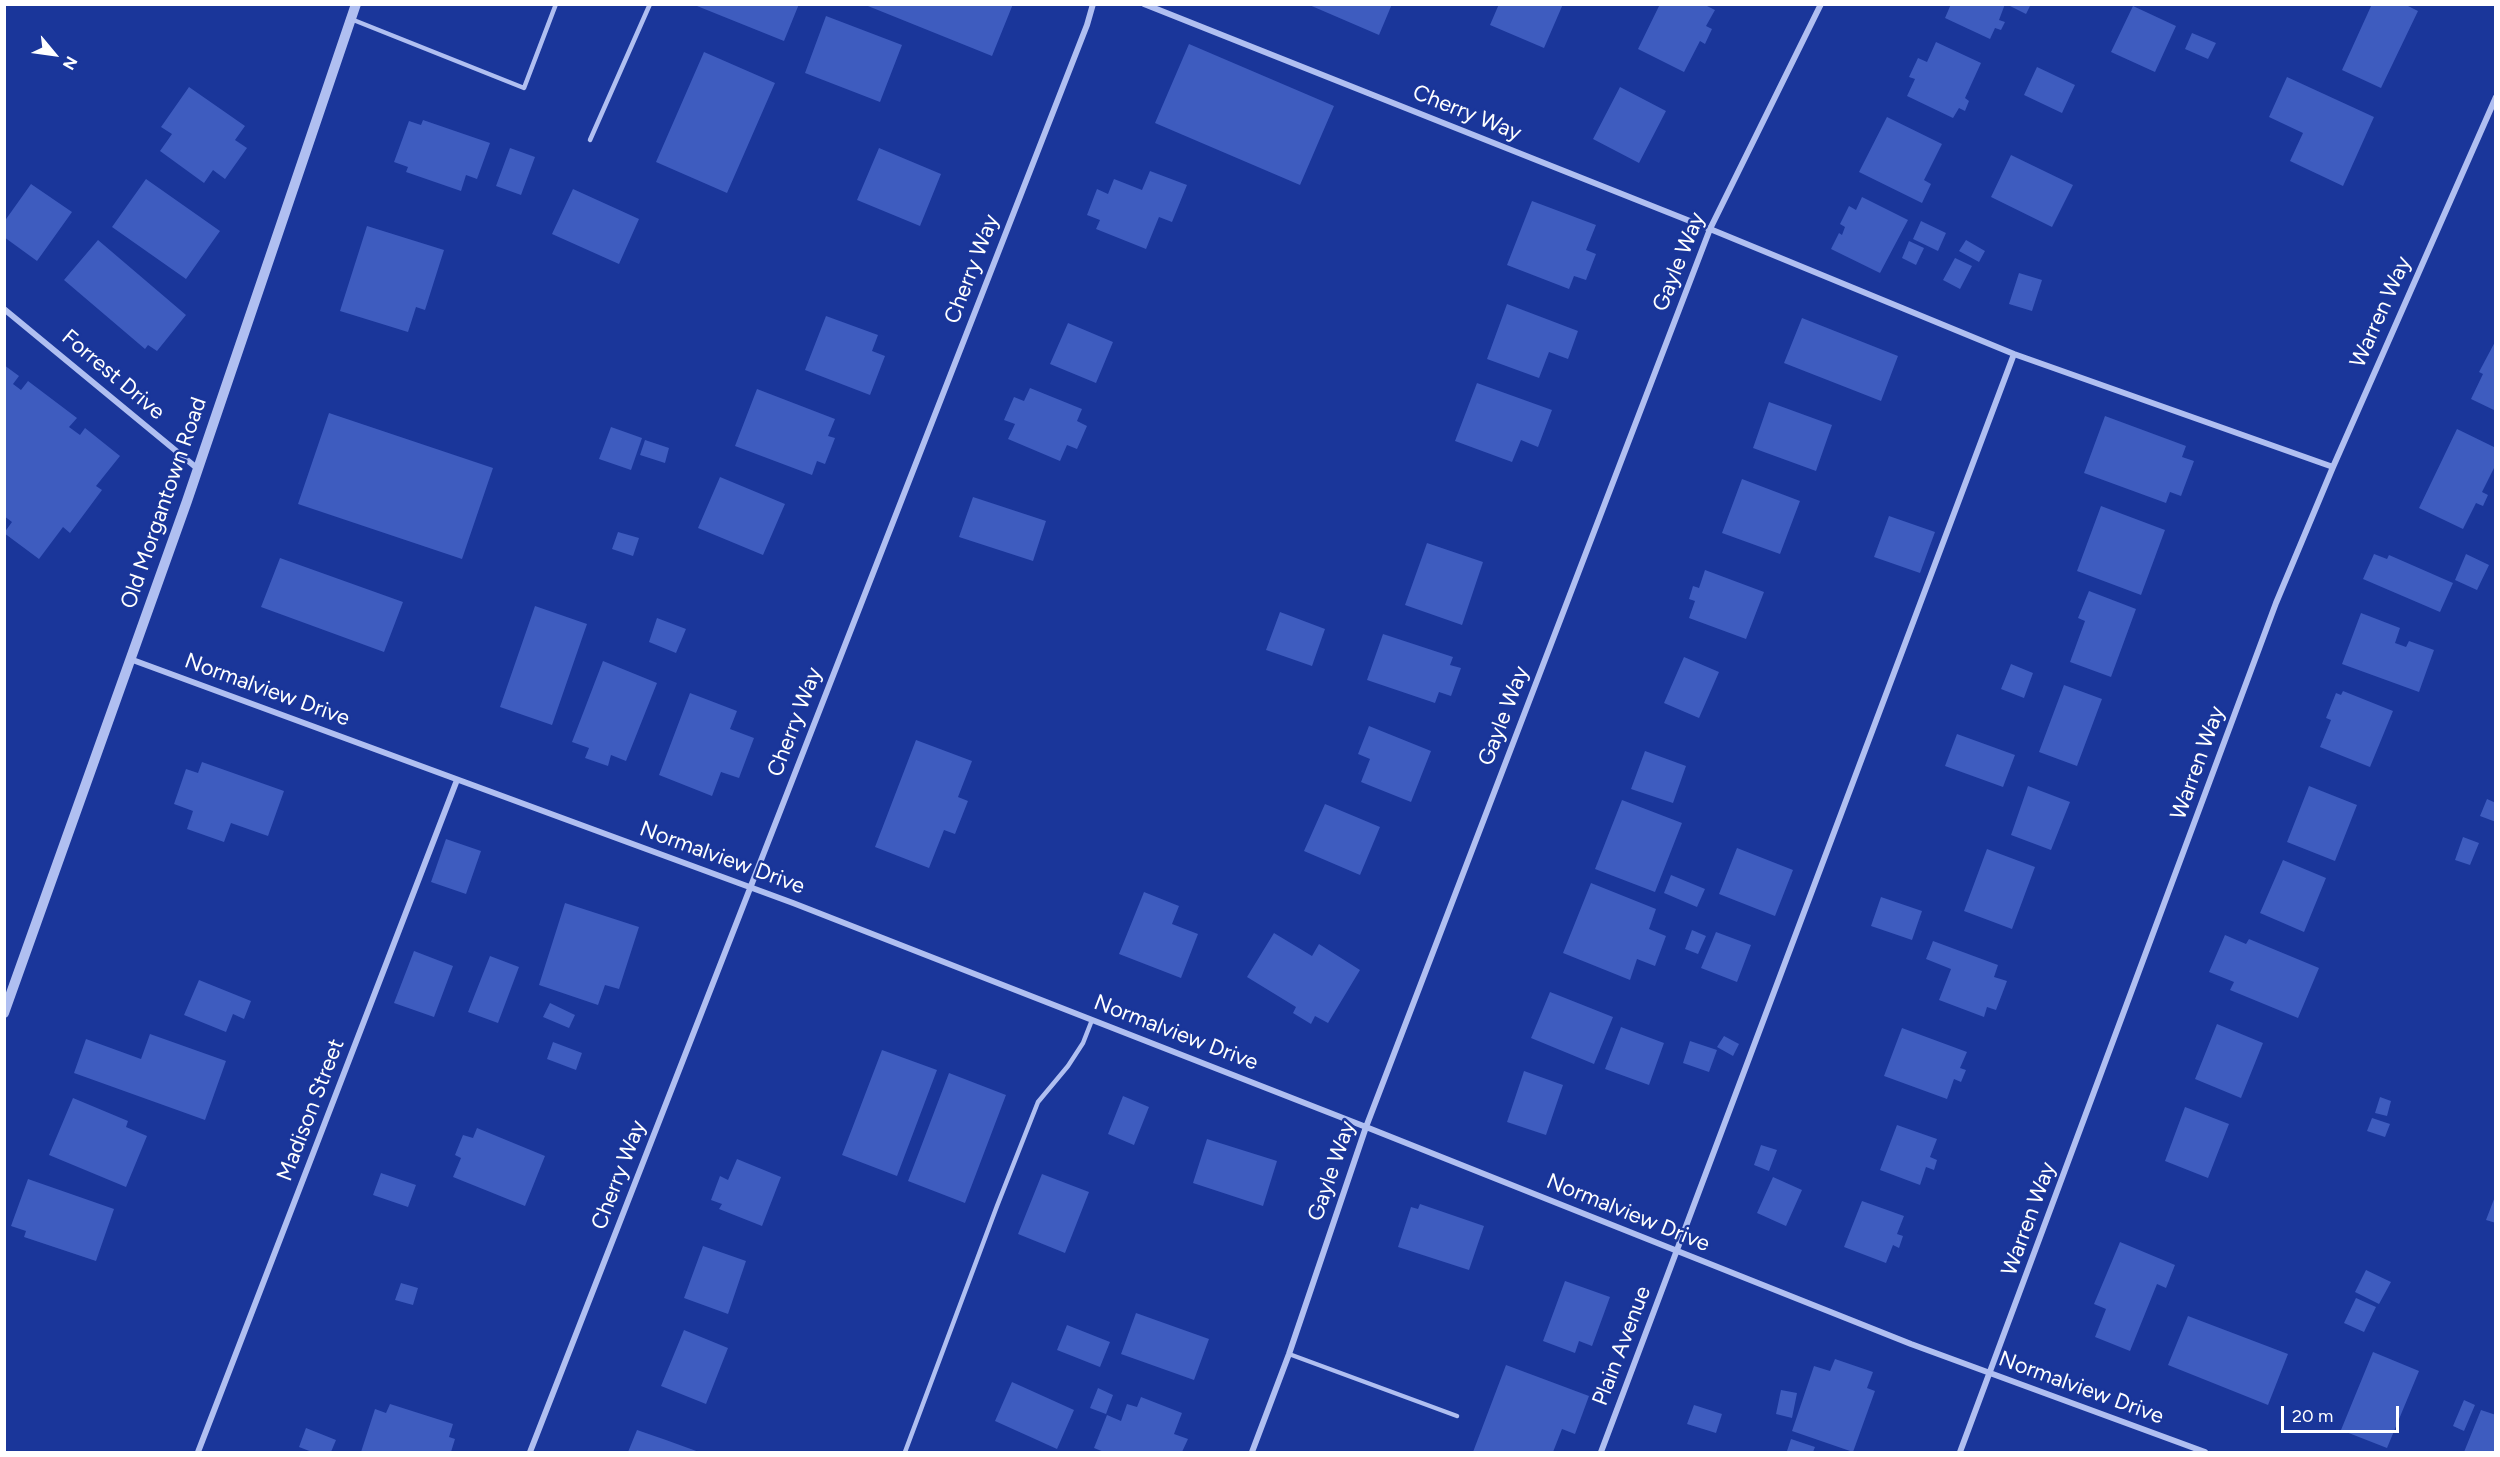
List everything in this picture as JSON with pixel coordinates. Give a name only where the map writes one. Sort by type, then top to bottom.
[{"type":"street","name":"Old Morgantown Road","points":[[4,1013],[198,469],[356,4]]},
{"type":"street","name":"Cherry Way","points":[[530,1452],[1087,25],[1093,4]]},
{"type":"street","name":"Cherry Way","points":[[1144,4],[1710,229],[2014,354],[2332,467]]},
{"type":"street","name":"Gayle Way","points":[[1252,1452],[1289,1354],[1366,1127],[1710,229],[1821,4]]},
{"type":"street","name":"Warren Way","points":[[1960,1452],[2276,603],[2332,467],[2496,97]]},
{"type":"street","name":"Forrest Drive","points":[[4,309],[198,469]]},
{"type":"street","name":"Plain Avenue","points":[[1601,1452],[2014,354]]},
{"type":"street","name":"Normalview Drive","points":[[130,658],[750,888],[1366,1127],[1676,1252],[1990,1374],[2205,1452]]},
{"type":"street","name":"Madison Street","points":[[198,1452],[457,780]]},
{"type":"lane","points":[[351,19],[524,88],[556,4]]},
{"type":"lane","points":[[591,140],[650,4]]},
{"type":"lane","points":[[905,1452],[996,1206],[1038,1102],[1078,1051],[1092,1020]]},
{"type":"lane","points":[[1289,1354],[1457,1416]]},
{"type":"building","points":[[698,4],[799,4],[784,41],[697,6]]},
{"type":"building","points":[[863,4],[1013,4],[992,56]]},
{"type":"building","points":[[1307,4],[1392,4],[1379,35]]},
{"type":"building","points":[[1499,4],[1563,4],[1544,48],[1490,25]]},
{"type":"building","points":[[1660,4],[1703,4],[1715,10],[1706,26],[1712,29],[1705,44],[1700,41],[1684,72],[1638,49]]},
{"type":"building","points":[[1951,4],[2005,4],[1999,20],[2005,22],[2001,30],[1995,28],[1990,39],[1945,18]]},
{"type":"building","points":[[2006,4],[2031,4],[2026,14]]},
{"type":"building","points":[[2372,4],[2404,4],[2418,11],[2381,88],[2342,70]]},
{"type":"building","points":[[2133,6],[2176,26],[2155,72],[2111,52]]},
{"type":"building","points":[[826,16],[902,45],[880,102],[805,73]]},
{"type":"building","points":[[2192,33],[2216,43],[2208,59],[2185,49]]},
{"type":"building","points":[[1936,42],[1981,63],[1965,98],[1969,101],[1965,111],[1959,108],[1953,118],[1907,96],[1915,79],[1909,77],[1918,58],[1927,62]]},
{"type":"building","points":[[1189,44],[1334,106],[1300,185],[1155,123]]},
{"type":"building","points":[[704,52],[775,83],[727,193],[656,162]]},
{"type":"building","points":[[2037,67],[2075,85],[2062,113],[2024,95]]},
{"type":"building","points":[[2287,77],[2374,117],[2343,186],[2290,161],[2303,133],[2269,117]]},
{"type":"building","points":[[189,87],[245,126],[235,140],[247,148],[225,179],[213,170],[204,183],[160,151],[172,134],[161,127]]},
{"type":"building","points":[[1620,87],[1666,111],[1639,163],[1593,139]]},
{"type":"building","points":[[1887,117],[1942,144],[1924,180],[1931,184],[1922,203],[1859,172]]},
{"type":"building","points":[[423,120],[490,143],[477,179],[466,175],[461,191],[406,172],[408,167],[394,162],[409,121],[421,125]]},
{"type":"building","points":[[510,148],[535,157],[521,195],[496,186]]},
{"type":"building","points":[[879,148],[941,174],[920,226],[857,200]]},
{"type":"building","points":[[2011,155],[2073,185],[2052,227],[1991,197]]},
{"type":"building","points":[[1150,171],[1187,185],[1172,222],[1159,217],[1146,249],[1096,229],[1100,220],[1087,215],[1097,189],[1108,194],[1114,179],[1142,190]]},
{"type":"building","points":[[146,179],[220,231],[186,279],[112,227]]},
{"type":"building","points":[[31,184],[72,212],[37,261],[4,237],[4,222]]},
{"type":"building","points":[[573,189],[639,219],[619,264],[552,234]]},
{"type":"building","points":[[1862,197],[1908,220],[1880,273],[1831,249],[1839,233],[1842,235],[1845,227],[1840,224],[1849,206],[1856,210]]},
{"type":"building","points":[[1532,201],[1596,225],[1586,250],[1596,254],[1586,280],[1574,276],[1569,289],[1507,265]]},
{"type":"building","points":[[1921,221],[1946,233],[1938,251],[1913,239]]},
{"type":"building","points":[[367,226],[444,250],[425,310],[416,307],[408,332],[340,311]]},
{"type":"building","points":[[98,240],[186,315],[157,351],[148,345],[145,349],[64,280]]},
{"type":"building","points":[[1966,240],[1985,251],[1979,262],[1959,251]]},
{"type":"building","points":[[1909,241],[1924,248],[1916,265],[1902,258]]},
{"type":"building","points":[[1955,258],[1972,266],[1960,289],[1943,280]]},
{"type":"building","points":[[2019,273],[2042,280],[2032,311],[2009,304]]},
{"type":"building","points":[[1507,304],[1578,331],[1568,359],[1549,352],[1539,378],[1487,359]]},
{"type":"building","points":[[826,316],[878,335],[872,351],[885,356],[870,395],[805,370]]},
{"type":"building","points":[[1802,318],[1898,356],[1881,401],[1784,363]]},
{"type":"building","points":[[1068,323],[1113,342],[1096,383],[1050,364]]},
{"type":"building","points":[[2496,340],[2496,411],[2471,399],[2483,374],[2479,372]]},
{"type":"building","points":[[4,365],[19,376],[13,384],[21,390],[28,381],[77,418],[69,427],[80,435],[85,428],[120,456],[96,486],[102,490],[70,533],[63,527],[39,559],[4,533],[12,522],[4,516]]},
{"type":"building","points":[[1477,383],[1552,410],[1538,447],[1521,440],[1512,462],[1455,441]]},
{"type":"building","points":[[1030,388],[1082,409],[1077,421],[1087,426],[1077,449],[1067,445],[1060,461],[1008,439],[1015,424],[1004,420],[1014,397],[1024,401]]},
{"type":"building","points":[[757,389],[835,419],[828,436],[835,438],[825,464],[817,461],[812,475],[735,446]]},
{"type":"building","points":[[1769,402],[1832,425],[1816,471],[1753,448]]},
{"type":"building","points":[[329,413],[493,468],[462,559],[298,504]]},
{"type":"building","points":[[2105,416],[2186,446],[2182,457],[2194,461],[2181,496],[2170,492],[2166,503],[2084,473]]},
{"type":"building","points":[[611,427],[642,438],[631,470],[599,459]]},
{"type":"building","points":[[2457,429],[2496,448],[2496,464],[2482,492],[2488,495],[2483,506],[2476,503],[2463,529],[2419,508]]},
{"type":"building","points":[[645,440],[669,448],[665,463],[640,455]]},
{"type":"building","points":[[720,477],[785,504],[763,555],[698,528]]},
{"type":"building","points":[[1742,479],[1800,501],[1780,554],[1722,533]]},
{"type":"building","points":[[973,497],[1046,521],[1033,561],[959,537]]},
{"type":"building","points":[[2101,506],[2165,530],[2141,595],[2077,571]]},
{"type":"building","points":[[1889,516],[1935,532],[1920,573],[1874,557]]},
{"type":"building","points":[[618,532],[639,538],[633,556],[612,549]]},
{"type":"building","points":[[1427,543],[1483,562],[1462,625],[1405,605]]},
{"type":"building","points":[[2374,554],[2387,559],[2389,555],[2453,583],[2440,612],[2363,579]]},
{"type":"building","points":[[2466,554],[2489,565],[2477,590],[2455,580]]},
{"type":"building","points":[[280,558],[403,602],[384,652],[261,607]]},
{"type":"building","points":[[1705,570],[1764,592],[1746,639],[1689,618],[1695,601],[1689,599],[1693,586],[1699,588]]},
{"type":"building","points":[[2089,591],[2136,609],[2111,677],[2070,662],[2085,621],[2078,618]]},
{"type":"building","points":[[535,606],[587,624],[552,725],[500,707]]},
{"type":"building","points":[[1280,612],[1325,629],[1312,666],[1266,650]]},
{"type":"building","points":[[2361,613],[2400,628],[2395,643],[2406,647],[2409,641],[2434,650],[2419,692],[2342,664]]},
{"type":"building","points":[[657,618],[686,629],[676,653],[649,642]]},
{"type":"building","points":[[1383,634],[1453,657],[1450,665],[1461,668],[1451,696],[1439,692],[1435,703],[1367,680]]},
{"type":"building","points":[[1684,657],[1719,672],[1699,718],[1664,703]]},
{"type":"building","points":[[603,661],[657,683],[626,761],[611,755],[608,766],[585,758],[589,748],[572,742]]},
{"type":"building","points":[[2011,664],[2033,673],[2024,698],[2001,689]]},
{"type":"building","points":[[2064,685],[2102,699],[2077,766],[2039,752]]},
{"type":"building","points":[[2343,691],[2393,711],[2370,767],[2320,747],[2331,720],[2326,718],[2336,693],[2341,695]]},
{"type":"building","points":[[690,693],[737,711],[730,729],[754,738],[739,778],[721,772],[712,796],[659,775]]},
{"type":"building","points":[[1369,726],[1431,751],[1411,802],[1361,782],[1370,759],[1358,754]]},
{"type":"building","points":[[1957,734],[2015,755],[2003,787],[1945,766]]},
{"type":"building","points":[[916,740],[972,761],[958,797],[968,801],[955,834],[944,830],[929,868],[875,847]]},
{"type":"building","points":[[1645,751],[1686,766],[1673,803],[1631,789]]},
{"type":"building","points":[[202,762],[284,791],[268,836],[231,823],[224,842],[187,829],[193,811],[174,804],[186,769],[198,773]]},
{"type":"building","points":[[2028,786],[2070,802],[2051,850],[2011,835]]},
{"type":"building","points":[[2309,786],[2357,805],[2335,861],[2287,842]]},
{"type":"building","points":[[2487,799],[2496,803],[2496,822],[2480,816]]},
{"type":"building","points":[[1622,800],[1682,823],[1655,892],[1595,869]]},
{"type":"building","points":[[1325,804],[1380,827],[1360,875],[1304,851]]},
{"type":"building","points":[[2463,837],[2479,843],[2470,865],[2455,860]]},
{"type":"building","points":[[446,839],[481,851],[466,894],[431,882]]},
{"type":"building","points":[[1737,848],[1793,870],[1775,916],[1719,894]]},
{"type":"building","points":[[1987,849],[2035,867],[2012,929],[1964,911]]},
{"type":"building","points":[[2283,860],[2326,878],[2304,932],[2260,913]]},
{"type":"building","points":[[1671,875],[1705,889],[1697,907],[1664,893]]},
{"type":"building","points":[[1591,883],[1656,909],[1649,929],[1666,936],[1655,966],[1637,959],[1630,980],[1563,953]]},
{"type":"building","points":[[1144,892],[1179,906],[1172,924],[1198,934],[1181,978],[1119,954]]},
{"type":"building","points":[[1881,897],[1922,911],[1912,940],[1871,926]]},
{"type":"building","points":[[565,903],[639,927],[619,989],[605,985],[598,1005],[539,985]]},
{"type":"building","points":[[1692,930],[1706,936],[1698,954],[1685,949]]},
{"type":"building","points":[[1716,932],[1751,945],[1737,982],[1701,968]]},
{"type":"building","points":[[1274,933],[1312,956],[1319,944],[1360,970],[1328,1023],[1315,1016],[1311,1024],[1293,1013],[1296,1007],[1247,977]]},
{"type":"building","points":[[2225,935],[2246,944],[2249,939],[2319,968],[2298,1018],[2230,990],[2234,982],[2209,972]]},
{"type":"building","points":[[1933,941],[1998,965],[1994,977],[2007,981],[1996,1010],[1987,1007],[1984,1017],[1939,1000],[1951,969],[1926,959]]},
{"type":"building","points":[[414,951],[453,966],[434,1017],[394,1003]]},
{"type":"building","points":[[490,956],[519,967],[498,1023],[468,1012]]},
{"type":"building","points":[[199,980],[251,1001],[244,1019],[233,1014],[226,1032],[184,1015]]},
{"type":"building","points":[[1550,992],[1613,1017],[1594,1064],[1531,1038]]},
{"type":"building","points":[[550,1003],[575,1015],[569,1028],[543,1017]]},
{"type":"building","points":[[2217,1024],[2263,1043],[2241,1098],[2195,1079]]},
{"type":"building","points":[[1621,1027],[1664,1043],[1649,1085],[1605,1069]]},
{"type":"building","points":[[1902,1028],[1967,1052],[1960,1068],[1966,1070],[1961,1082],[1954,1079],[1947,1099],[1884,1076]]},
{"type":"building","points":[[150,1034],[226,1061],[205,1120],[74,1073],[86,1039],[141,1059]]},
{"type":"building","points":[[1724,1036],[1739,1044],[1733,1056],[1717,1047]]},
{"type":"building","points":[[1690,1041],[1717,1050],[1709,1072],[1683,1063]]},
{"type":"building","points":[[553,1042],[582,1053],[576,1070],[547,1059]]},
{"type":"building","points":[[882,1050],[937,1070],[897,1176],[842,1155]]},
{"type":"building","points":[[1524,1071],[1563,1085],[1546,1135],[1507,1122]]},
{"type":"building","points":[[949,1073],[1006,1095],[965,1203],[908,1181]]},
{"type":"building","points":[[1123,1096],[1149,1107],[1134,1145],[1108,1134]]},
{"type":"building","points":[[2380,1097],[2391,1101],[2387,1116],[2375,1113]]},
{"type":"building","points":[[73,1098],[128,1121],[126,1127],[147,1136],[126,1187],[49,1155]]},
{"type":"building","points":[[2185,1107],[2229,1124],[2208,1178],[2165,1161]]},
{"type":"building","points":[[2372,1118],[2390,1124],[2385,1137],[2367,1131]]},
{"type":"building","points":[[1897,1125],[1937,1139],[1930,1157],[1937,1160],[1934,1170],[1926,1167],[1920,1185],[1880,1170]]},
{"type":"building","points":[[477,1128],[545,1156],[525,1206],[453,1177],[461,1158],[455,1155],[463,1135],[473,1138]]},
{"type":"building","points":[[1207,1139],[1277,1161],[1263,1206],[1193,1183]]},
{"type":"building","points":[[1761,1145],[1777,1150],[1769,1171],[1754,1165]]},
{"type":"building","points":[[737,1159],[781,1177],[762,1226],[719,1209],[722,1204],[711,1200],[720,1176],[728,1180]]},
{"type":"building","points":[[381,1173],[416,1185],[408,1207],[373,1195]]},
{"type":"building","points":[[1042,1174],[1089,1192],[1065,1253],[1018,1234]]},
{"type":"building","points":[[1773,1177],[1802,1190],[1786,1226],[1757,1213]]},
{"type":"building","points":[[28,1179],[114,1209],[96,1261],[24,1237],[26,1231],[11,1226]]},
{"type":"building","points":[[2496,1194],[2496,1223],[2486,1220]]},
{"type":"building","points":[[1862,1201],[1904,1216],[1897,1234],[1903,1236],[1899,1248],[1893,1245],[1886,1263],[1844,1247]]},
{"type":"building","points":[[1420,1204],[1484,1226],[1469,1270],[1398,1247],[1411,1207],[1418,1209]]},
{"type":"building","points":[[2120,1242],[2175,1265],[2166,1288],[2157,1284],[2130,1351],[2095,1337],[2106,1309],[2094,1304]]},
{"type":"building","points":[[703,1246],[746,1261],[728,1314],[684,1298]]},
{"type":"building","points":[[2366,1270],[2391,1282],[2379,1304],[2355,1292]]},
{"type":"building","points":[[1565,1281],[1610,1297],[1592,1346],[1579,1341],[1575,1353],[1543,1341]]},
{"type":"building","points":[[401,1283],[418,1288],[413,1305],[395,1300]]},
{"type":"building","points":[[2356,1298],[2376,1307],[2364,1332],[2344,1323]]},
{"type":"building","points":[[1136,1313],[1209,1339],[1194,1380],[1121,1354]]},
{"type":"building","points":[[2188,1316],[2288,1354],[2268,1405],[2168,1365]]},
{"type":"building","points":[[1067,1325],[1110,1342],[1100,1367],[1057,1350]]},
{"type":"building","points":[[684,1330],[728,1348],[706,1404],[661,1386]]},
{"type":"building","points":[[2373,1352],[2419,1371],[2387,1448],[2341,1430]]},
{"type":"building","points":[[1835,1359],[1873,1372],[1867,1388],[1875,1391],[1853,1452],[1792,1431],[1814,1366],[1830,1371]]},
{"type":"building","points":[[1506,1365],[1589,1396],[1575,1434],[1562,1429],[1553,1452],[1473,1452]]},
{"type":"building","points":[[1012,1382],[1074,1410],[1057,1449],[995,1421]]},
{"type":"building","points":[[1098,1388],[1113,1395],[1106,1414],[1090,1408]]},
{"type":"building","points":[[1781,1390],[1797,1393],[1792,1418],[1776,1414]]},
{"type":"building","points":[[1141,1397],[1182,1413],[1174,1434],[1188,1439],[1182,1452],[1104,1452],[1094,1448],[1107,1415],[1121,1421],[1127,1404],[1137,1407]]},
{"type":"building","points":[[2464,1400],[2475,1405],[2464,1431],[2453,1426]]},
{"type":"building","points":[[390,1404],[453,1424],[449,1437],[455,1439],[451,1452],[361,1452],[375,1409],[386,1413]]},
{"type":"building","points":[[1694,1405],[1722,1414],[1716,1433],[1687,1424]]},
{"type":"building","points":[[2481,1410],[2496,1415],[2496,1452],[2464,1452]]},
{"type":"building","points":[[306,1428],[336,1440],[331,1452],[312,1452],[299,1447]]},
{"type":"building","points":[[637,1430],[666,1440],[699,1452],[628,1452]]},
{"type":"building","points":[[1791,1439],[1815,1447],[1813,1452],[1787,1451]]}]
